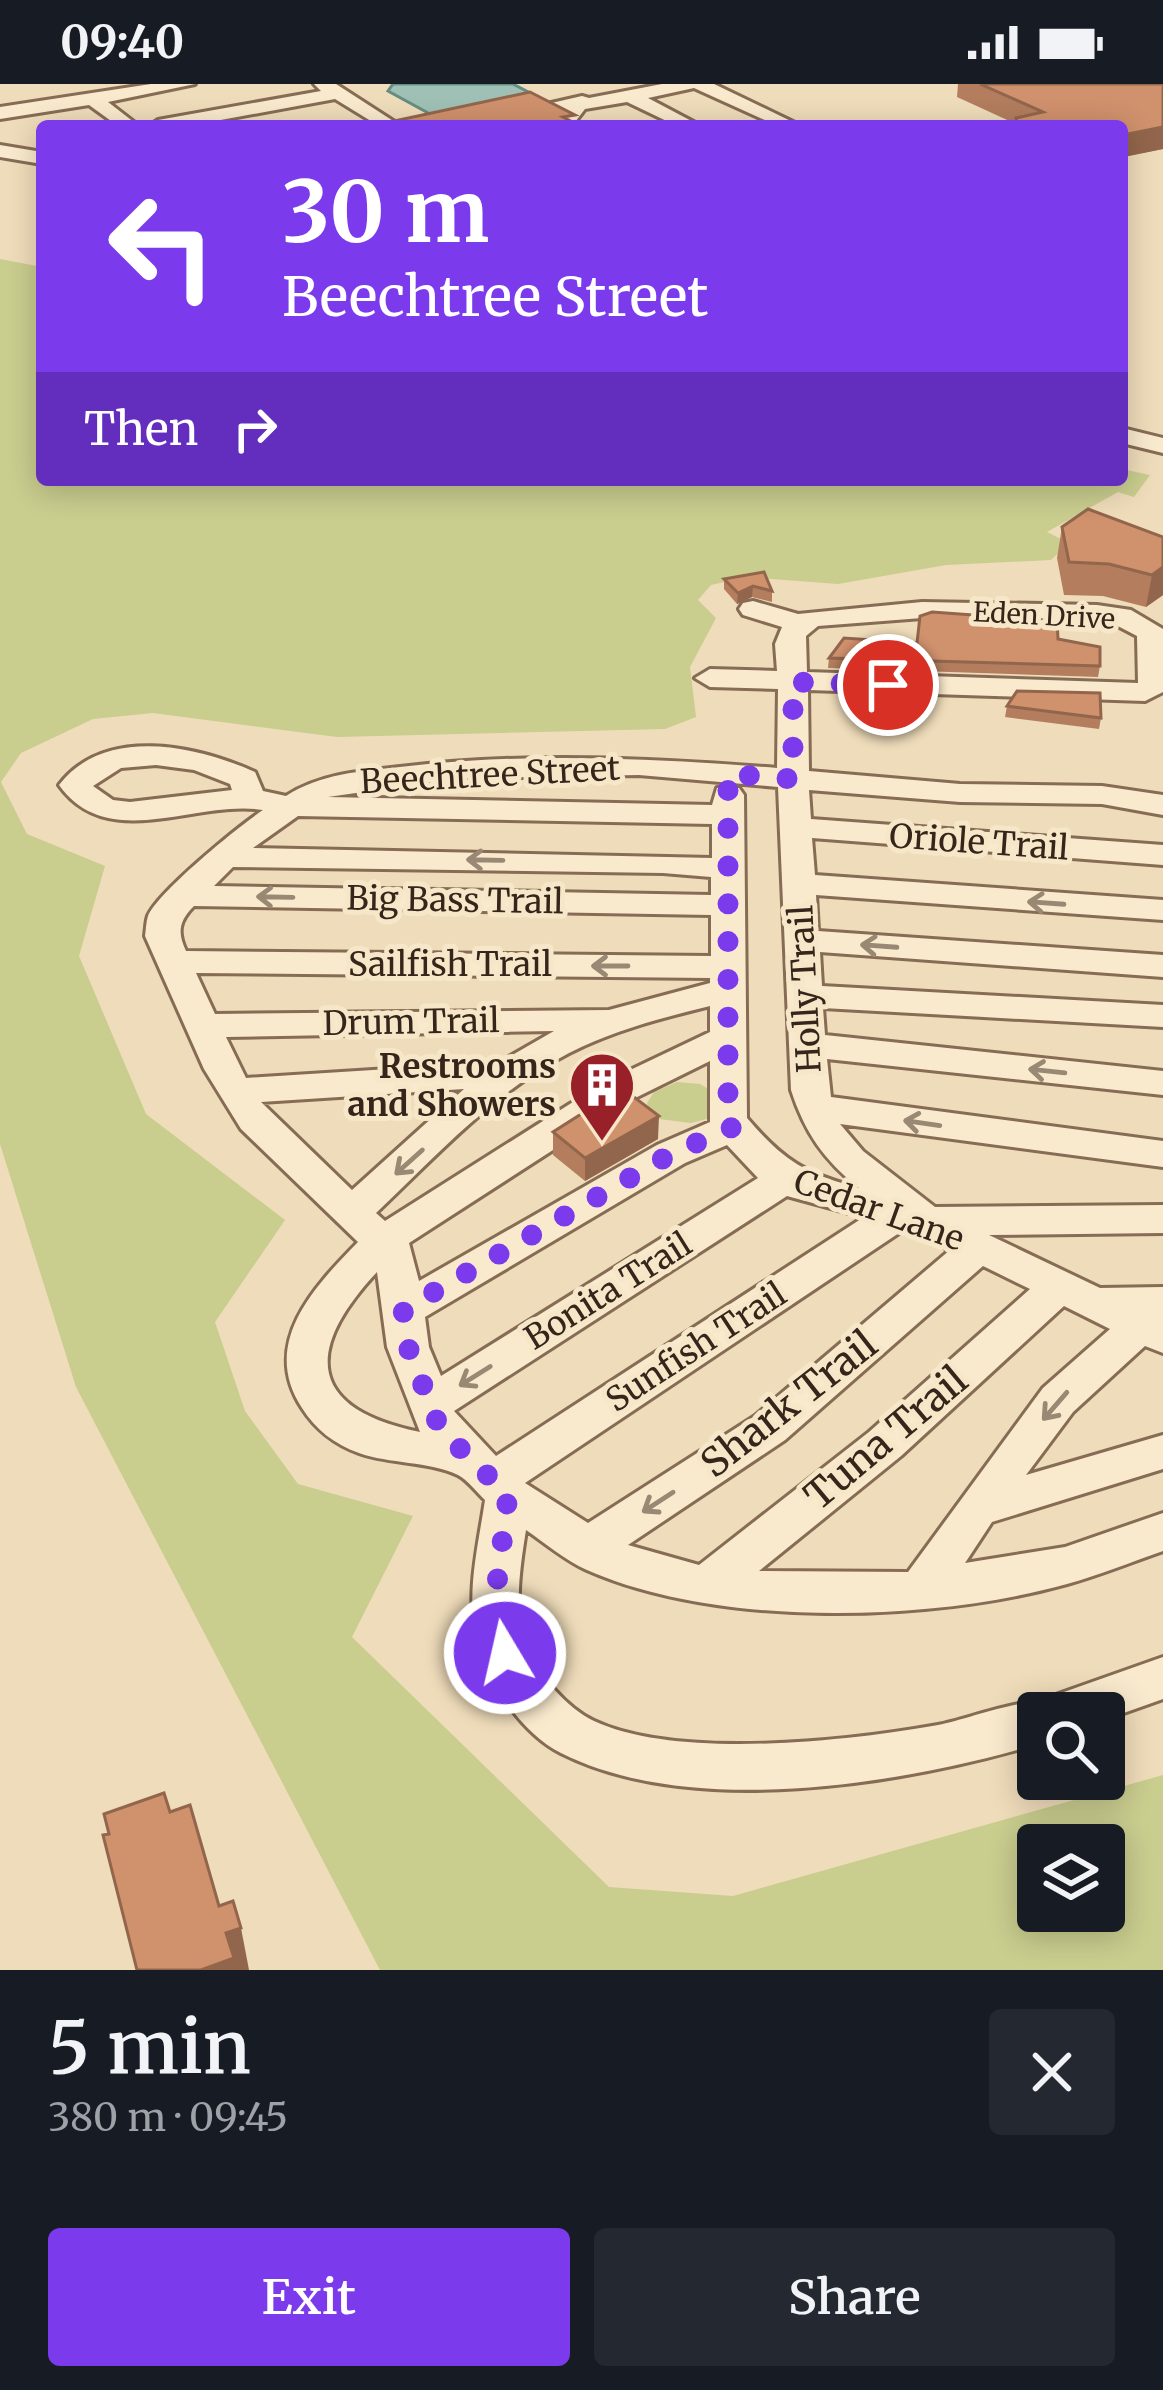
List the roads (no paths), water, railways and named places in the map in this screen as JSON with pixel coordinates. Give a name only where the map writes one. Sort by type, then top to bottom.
[{"type":"street","points":[[0,113],[186,84]]},
{"type":"street","points":[[549,84],[610,115]]},
{"type":"street","points":[[493,120],[689,84]]},
{"type":"street","points":[[699,84],[779,120]]},
{"type":"street","points":[[666,88],[733,120]]},
{"type":"street","points":[[186,120],[331,89],[382,120]]},
{"type":"street","points":[[630,96],[680,120]]},
{"type":"street","points":[[92,98],[122,120]]},
{"type":"street","points":[[568,120],[585,103]]},
{"type":"street","points":[[0,152],[36,157]]},
{"type":"street","points":[[1128,437],[1163,446]]},
{"type":"street","points":[[753,609],[798,623],[789,634],[793,779]]},
{"type":"street","name":"Eden Drive","points":[[793,682],[1125,693],[1145,692],[1153,685],[1151,632],[1121,616],[922,610],[840,614],[798,623]]},
{"type":"street","points":[[710,678],[793,682]]},
{"type":"street","name":"Beechtree Street","points":[[1163,805],[1102,796],[961,793],[638,766],[460,769],[351,782],[315,791],[288,806],[221,857],[166,916],[162,937],[202,1025],[254,1120],[395,1254],[408,1347],[440,1429],[490,1478],[601,1556],[708,1586],[770,1592],[922,1589],[1065,1566],[1163,1532]]},
{"type":"street","points":[[403,1310],[671,1154],[733,1127],[728,1120],[728,774]]},
{"type":"street","name":"Holly Trail","points":[[793,779],[816,1108],[822,1127],[850,1160],[913,1217]]},
{"type":"street","points":[[250,799],[288,806],[728,815]]},
{"type":"street","name":"Oriole Trail","points":[[796,827],[1163,855]]},
{"type":"street","points":[[221,857],[663,862],[727,887]]},
{"type":"street","points":[[799,884],[1163,910]]},
{"type":"street","name":"Big Bass Trail","points":[[183,896],[727,887]]},
{"type":"street","points":[[802,940],[1163,966]]},
{"type":"street","name":"Sailfish Trail","points":[[172,962],[728,978]]},
{"type":"street","points":[[728,978],[551,1048],[483,1094],[367,1227],[311,1330],[306,1368],[311,1387],[331,1418],[368,1439],[490,1478],[494,1607],[505,1653],[540,1704],[577,1737],[627,1753],[712,1762],[853,1762],[1017,1727]]},
{"type":"street","points":[[805,995],[1163,1016]]},
{"type":"street","name":"Drum Trail","points":[[202,1025],[620,1019]]},
{"type":"street","points":[[367,1227],[616,1092],[728,1038]]},
{"type":"street","points":[[808,1045],[1163,1083]]},
{"type":"street","points":[[236,1091],[513,1074]]},
{"type":"street","points":[[816,1108],[1163,1154]]},
{"type":"street","name":"Cedar Lane","points":[[733,1127],[765,1164],[798,1185],[913,1217],[1077,1294]]},
{"type":"street","name":"Bonita Trail","points":[[431,1404],[786,1178]]},
{"type":"street","points":[[913,1217],[1163,1219]]},
{"type":"street","name":"Sunfish Trail","points":[[490,1478],[913,1217]]},
{"type":"street","name":"Shark Trail","points":[[588,1547],[770,1428],[979,1247]]},
{"type":"street","points":[[1077,1294],[1156,1322]]},
{"type":"street","name":"Tuna Trail","points":[[708,1586],[1077,1294]]},
{"type":"street","points":[[922,1589],[1058,1400],[1156,1322]]},
{"type":"street","points":[[976,1508],[1163,1452]]},
{"type":"street","points":[[1123,1692],[1163,1678]]},
{"type":"water","points":[[393,84],[513,84],[534,95],[430,114],[388,91]]},
{"type":"place","name":"Restrooms and Showers","points":[[602,1144]]}]
